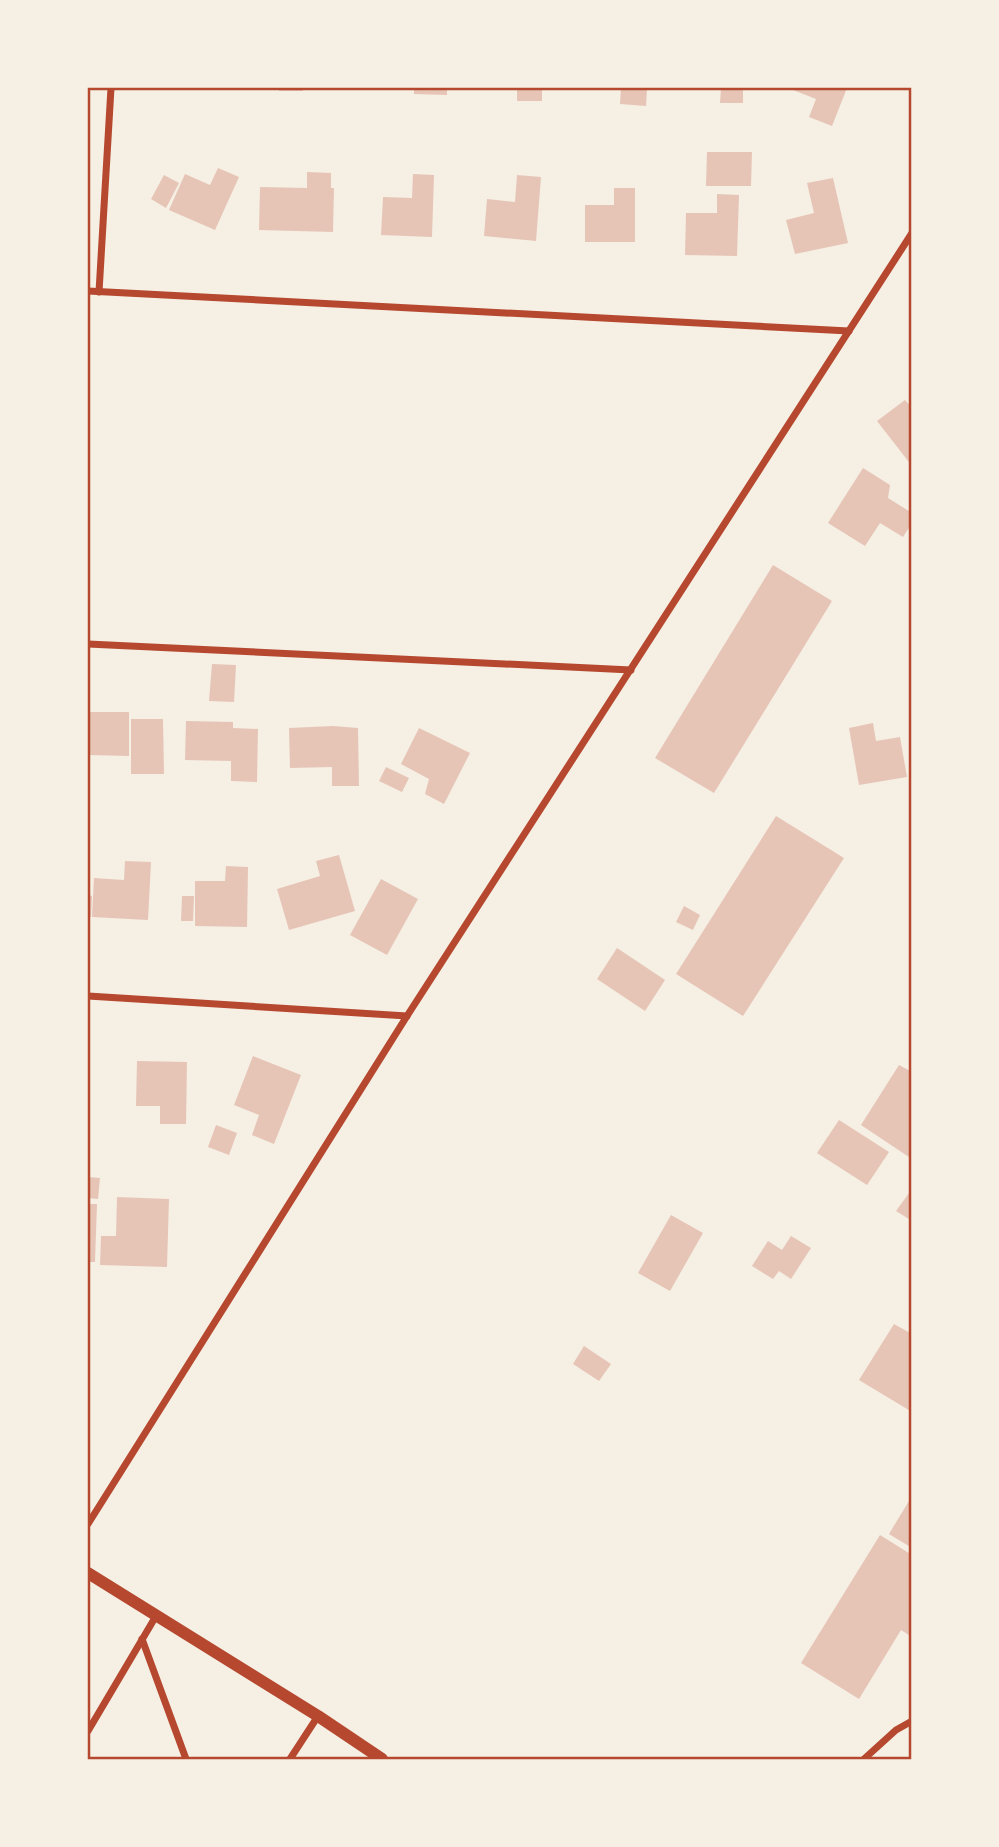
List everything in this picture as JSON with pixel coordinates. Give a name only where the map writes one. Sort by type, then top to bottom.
[{"type":"street","points":[[99,292],[111,88]]},
{"type":"street","points":[[88,1524],[407,1016],[912,233]]},
{"type":"street","points":[[88,291],[849,331]]},
{"type":"street","points":[[88,645],[631,670]]},
{"type":"street","points":[[88,996],[407,1016]]},
{"type":"street","points":[[88,1573],[318,1716],[382,1759]]},
{"type":"street","points":[[88,1731],[156,1616]]},
{"type":"street","points":[[142,1639],[186,1759]]},
{"type":"street","points":[[290,1759],[318,1716]]},
{"type":"street","points":[[864,1759],[896,1730],[912,1721]]},
{"type":"building","points":[[279,88],[303,88],[303,91],[279,91]]},
{"type":"building","points":[[414,88],[447,88],[447,95],[414,94]]},
{"type":"building","points":[[517,88],[542,88],[542,101],[517,101]]},
{"type":"building","points":[[621,88],[647,88],[646,106],[620,104]]},
{"type":"building","points":[[721,88],[743,88],[743,103],[720,103]]},
{"type":"building","points":[[788,88],[847,88],[832,126],[809,117],[816,99]]},
{"type":"building","points":[[707,152],[752,152],[751,186],[706,186]]},
{"type":"building","points":[[218,168],[239,177],[215,230],[169,210],[185,174],[210,185]]},
{"type":"building","points":[[307,172],[331,173],[331,188],[334,188],[333,232],[259,230],[260,187],[307,188]]},
{"type":"building","points":[[413,174],[434,175],[432,237],[381,235],[383,197],[412,198]]},
{"type":"building","points":[[164,175],[179,183],[166,208],[151,199]]},
{"type":"building","points":[[517,175],[541,177],[536,241],[484,236],[487,199],[515,202]]},
{"type":"building","points":[[833,178],[848,243],[795,254],[786,220],[814,213],[807,183]]},
{"type":"building","points":[[614,188],[635,188],[635,242],[585,242],[585,205],[614,205]]},
{"type":"building","points":[[717,194],[739,195],[737,256],[685,255],[686,213],[717,213]]},
{"type":"building","points":[[905,400],[912,408],[912,466],[877,421]]},
{"type":"building","points":[[863,468],[890,485],[888,498],[912,513],[912,523],[903,537],[880,523],[865,546],[828,523]]},
{"type":"building","points":[[773,565],[832,601],[714,793],[655,758]]},
{"type":"building","points":[[212,664],[236,665],[234,702],[209,701]]},
{"type":"building","points":[[88,712],[129,712],[129,756],[88,755]]},
{"type":"building","points":[[131,719],[163,719],[164,774],[131,774]]},
{"type":"building","points":[[186,721],[233,722],[233,728],[258,729],[257,782],[231,781],[231,761],[185,760]]},
{"type":"building","points":[[873,723],[876,741],[900,737],[907,777],[859,785],[849,728]]},
{"type":"building","points":[[289,728],[358,728],[359,786],[332,786],[332,767],[290,768]]},
{"type":"building","points":[[419,728],[470,753],[444,804],[425,794],[429,779],[401,764]]},
{"type":"building","points":[[386,767],[409,778],[402,792],[379,781]]},
{"type":"building","points":[[776,816],[844,858],[743,1016],[676,974]]},
{"type":"building","points":[[339,855],[355,911],[289,930],[277,889],[320,876],[316,861]]},
{"type":"building","points":[[125,861],[151,862],[148,920],[92,917],[94,878],[124,880]]},
{"type":"building","points":[[226,866],[248,867],[247,927],[195,926],[195,881],[225,881]]},
{"type":"building","points":[[381,879],[418,899],[387,955],[350,935]]},
{"type":"building","points":[[88,895],[92,896],[91,917],[88,917]]},
{"type":"building","points":[[182,896],[194,896],[193,921],[181,921]]},
{"type":"building","points":[[684,906],[700,915],[693,930],[676,922]]},
{"type":"building","points":[[617,948],[665,980],[645,1011],[597,979]]},
{"type":"building","points":[[253,1056],[301,1075],[274,1144],[252,1135],[259,1115],[234,1105]]},
{"type":"building","points":[[137,1061],[187,1062],[186,1124],[160,1124],[160,1106],[136,1106]]},
{"type":"building","points":[[899,1065],[912,1072],[912,1159],[861,1125]]},
{"type":"building","points":[[839,1120],[889,1152],[867,1185],[817,1153]]},
{"type":"building","points":[[216,1125],[237,1133],[229,1155],[208,1147]]},
{"type":"building","points":[[88,1177],[100,1178],[98,1199],[88,1198]]},
{"type":"building","points":[[912,1189],[912,1221],[896,1211]]},
{"type":"building","points":[[117,1197],[169,1199],[167,1267],[100,1265],[101,1236],[116,1236]]},
{"type":"building","points":[[88,1204],[97,1204],[95,1262],[88,1262]]},
{"type":"building","points":[[671,1215],[703,1233],[670,1291],[638,1273]]},
{"type":"building","points":[[791,1236],[811,1248],[791,1279],[779,1271],[773,1279],[752,1266],[768,1241],[782,1250]]},
{"type":"building","points":[[894,1324],[912,1334],[912,1412],[859,1380]]},
{"type":"building","points":[[584,1346],[611,1364],[599,1381],[573,1364]]},
{"type":"building","points":[[912,1496],[912,1548],[889,1534]]},
{"type":"building","points":[[880,1535],[912,1555],[912,1637],[901,1630],[859,1699],[801,1663]]}]
